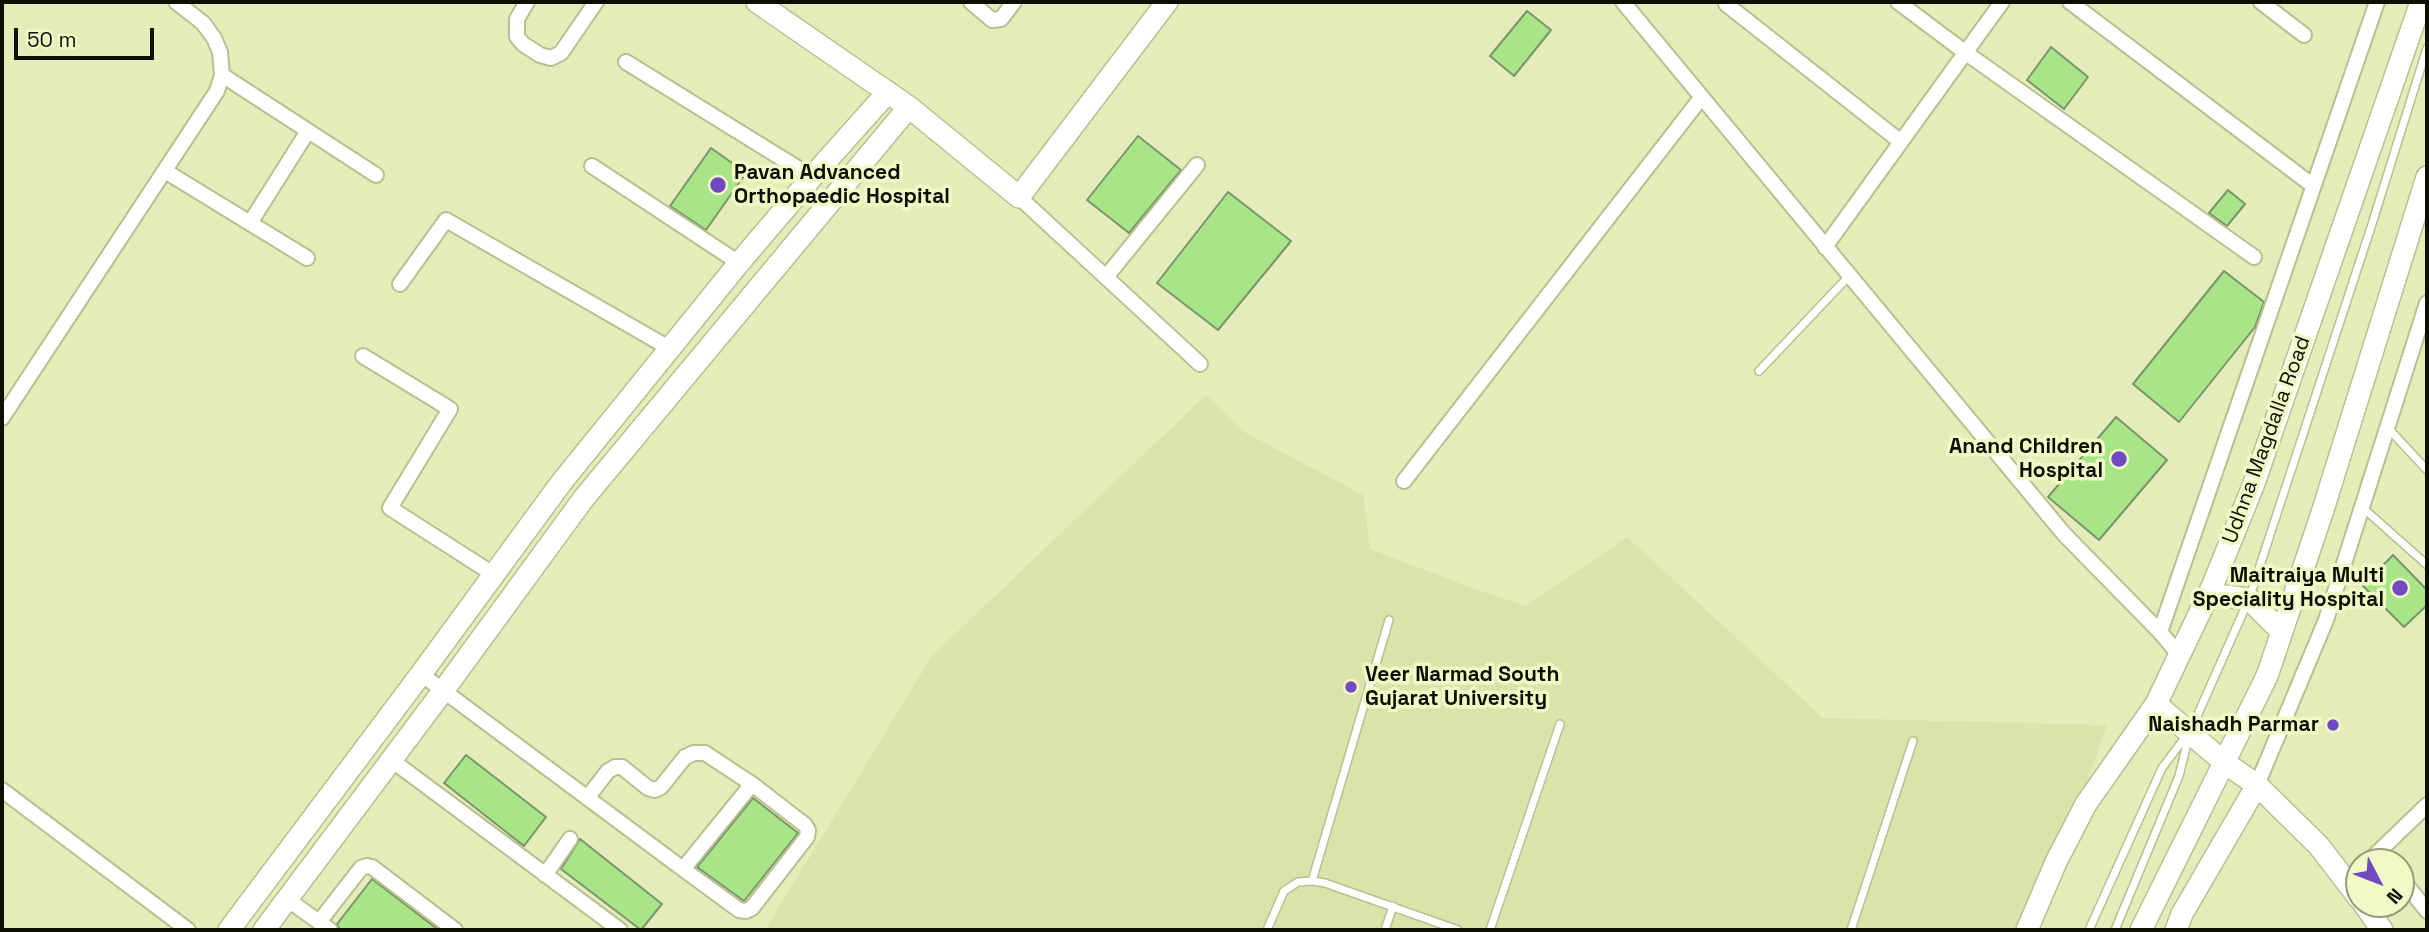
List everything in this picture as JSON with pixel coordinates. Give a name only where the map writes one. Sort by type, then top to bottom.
[{"type":"street","points":[[2,418],[217,91],[222,75],[220,52],[214,38],[203,23],[176,2]]},
{"type":"street","points":[[527,2],[517,19],[517,37],[540,55],[551,58],[561,53],[596,2]]},
{"type":"street","points":[[757,2],[909,107],[1019,197],[1200,364]]},
{"type":"street","points":[[971,2],[992,20],[1001,19],[1014,2]]},
{"type":"street","points":[[1019,197],[1167,2]]},
{"type":"street","points":[[1623,2],[2064,534],[2180,656]]},
{"type":"street","points":[[1898,2],[2254,257]]},
{"type":"street","points":[[1825,247],[2003,2]]},
{"type":"street","points":[[2070,2],[2312,185]]},
{"type":"street","points":[[2261,2],[2304,34]]},
{"type":"street","points":[[2160,632],[2377,2]]},
{"type":"street","name":"Udhna Magdalla Road","points":[[2026,930],[2056,862],[2086,804],[2155,704],[2208,594],[2253,486],[2421,2]]},
{"type":"street","points":[[1726,4],[1901,142]]},
{"type":"street","points":[[626,62],[812,177]]},
{"type":"street","points":[[222,75],[376,175]]},
{"type":"street","points":[[229,930],[561,483],[739,263],[888,92]]},
{"type":"street","points":[[1404,481],[1701,97]]},
{"type":"street","points":[[264,930],[584,498],[909,107]]},
{"type":"street","points":[[250,223],[308,131]]},
{"type":"street","points":[[1106,277],[1197,165]]},
{"type":"street","points":[[592,166],[739,263]]},
{"type":"street","points":[[165,171],[307,258]]},
{"type":"street","points":[[2141,930],[2267,676],[2427,177]]},
{"type":"street","points":[[400,284],[446,220],[670,348]]},
{"type":"street","points":[[2176,930],[2182,914],[2256,785],[2326,620],[2427,303]]},
{"type":"street","points":[[363,356],[450,409],[390,508],[493,574]]},
{"type":"street","points":[[2208,594],[2249,599],[2282,632]]},
{"type":"street","points":[[421,674],[683,870],[739,910],[752,908],[807,837],[808,830],[805,825],[705,754],[694,753],[685,757],[661,787],[655,790],[648,788],[622,767],[615,767],[608,771],[587,798]]},
{"type":"street","points":[[2155,704],[2225,764],[2256,785],[2345,873]]},
{"type":"street","points":[[390,759],[620,930]]},
{"type":"street","points":[[683,870],[752,785]]},
{"type":"street","points":[[2,790],[188,930]]},
{"type":"street","points":[[2382,848],[2427,805]]},
{"type":"street","points":[[545,875],[570,839]]},
{"type":"street","points":[[287,899],[325,926],[361,868],[367,866],[372,867],[455,930]]},
{"type":"street","points":[[2415,896],[2427,911]]},
{"type":"lane","points":[[2115,930],[2179,776],[2190,732],[2249,599],[2374,221],[2427,48]]},
{"type":"lane","points":[[1759,372],[1849,276]]},
{"type":"lane","points":[[2387,427],[2427,470]]},
{"type":"lane","points":[[2362,507],[2427,565]]},
{"type":"lane","points":[[1312,881],[1389,620]]},
{"type":"lane","points":[[1490,930],[1560,724]]},
{"type":"lane","points":[[2089,930],[2161,768],[2190,732]]},
{"type":"lane","points":[[1851,930],[1913,741]]},
{"type":"lane","points":[[1267,930],[1284,891],[1298,882],[1312,881],[1325,883],[1458,930]]},
{"type":"lane","points":[[1385,930],[1393,906]]},
{"type":"shaded area","name":"Veer Narmad South Gujarat University","points":[[1206,395],[1244,432],[1363,495],[1370,549],[1477,590],[1526,606],[1627,537],[1823,718],[2107,725],[2035,930],[765,930],[932,656]]},
{"type":"building","points":[[1527,11],[1551,30],[1514,76],[1490,56]]},
{"type":"building","points":[[2051,47],[2088,77],[2064,109],[2027,80]]},
{"type":"building","points":[[1138,136],[1181,170],[1129,233],[1087,200]]},
{"type":"building","points":[[711,148],[746,173],[706,230],[670,206]]},
{"type":"building","points":[[2228,190],[2245,204],[2227,226],[2209,213]]},
{"type":"building","points":[[1228,192],[1291,241],[1218,330],[1157,283]]},
{"type":"building","points":[[2224,271],[2264,302],[2255,327],[2179,422],[2133,384]]},
{"type":"building","points":[[2116,417],[2167,460],[2099,540],[2048,497]]},
{"type":"building","points":[[2393,555],[2427,590],[2427,605],[2404,627],[2363,586]]},
{"type":"building","points":[[466,755],[546,817],[524,846],[444,783]]},
{"type":"building","points":[[753,798],[798,833],[744,901],[697,867]]},
{"type":"building","points":[[580,839],[662,904],[641,930],[561,869]]},
{"type":"building","points":[[372,879],[439,930],[340,930],[337,924]]},
{"type":"place","name":"Pavan Advanced Orthopaedic Hospital","points":[[718,185]]},
{"type":"place","name":"Anand Children Hospital","points":[[2119,459]]},
{"type":"place","name":"Maitraiya Multi Speciality Hospital","points":[[2400,588]]},
{"type":"place","name":"Veer Narmad South Gujarat University","points":[[1351,687]]},
{"type":"place","name":"Naishadh Parmar","points":[[2333,725]]}]
